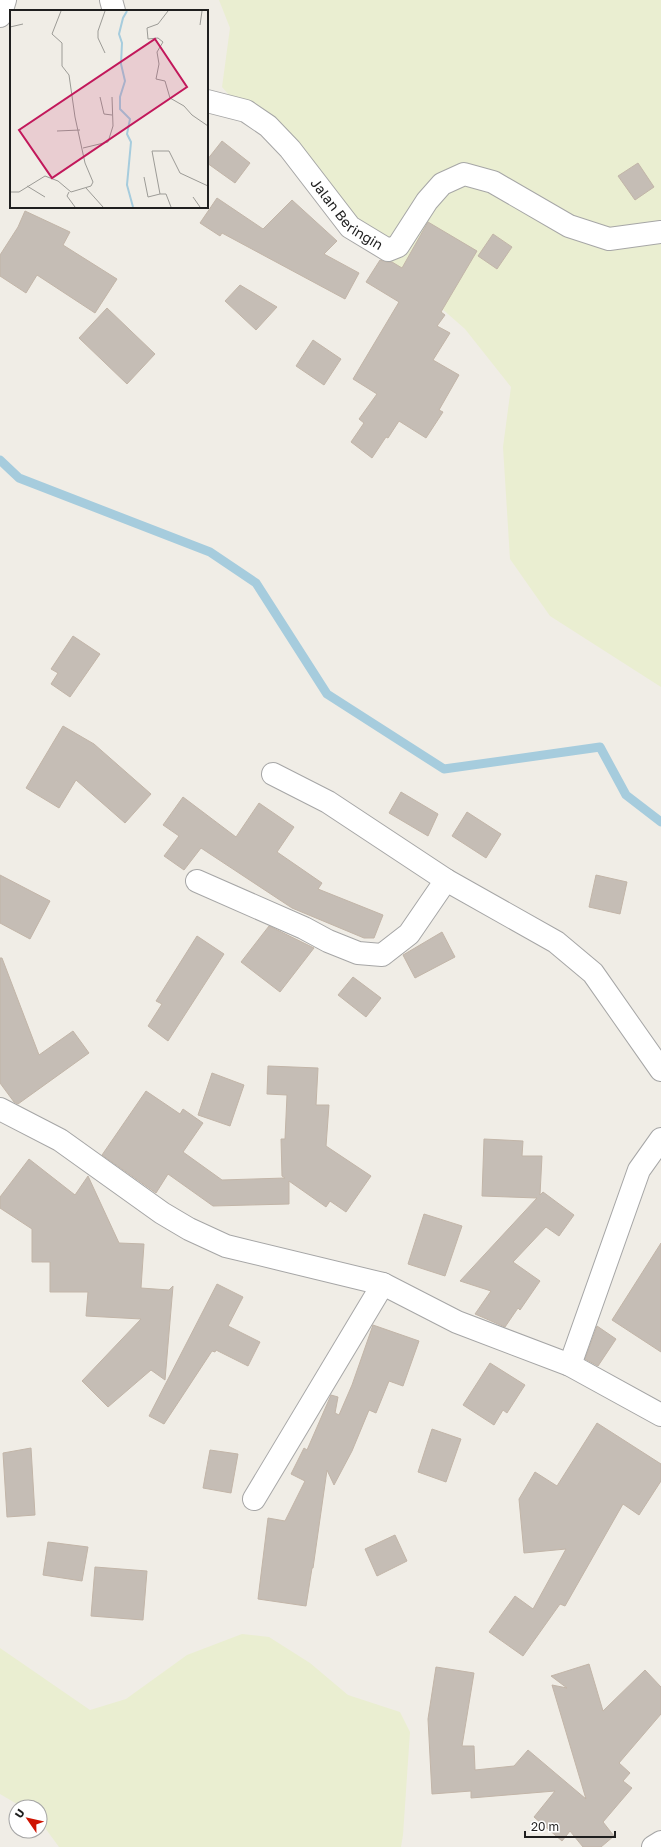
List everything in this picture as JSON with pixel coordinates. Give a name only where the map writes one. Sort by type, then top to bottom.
[{"type":"street","points":[[0,16],[6,0]]},
{"type":"street","points":[[111,0],[114,10]]},
{"type":"street","name":"Jalan Beringin","points":[[208,101],[246,111],[268,126],[290,149],[350,227],[388,250],[398,246],[427,201],[442,184],[464,174],[493,182],[569,226],[609,239],[661,232]]},
{"type":"street","points":[[273,774],[328,802],[446,880],[556,942],[593,973],[661,1070]]},
{"type":"street","points":[[197,881],[304,928],[328,941],[358,953],[382,955],[409,934],[446,880]]},
{"type":"street","points":[[0,1110],[60,1140],[162,1213],[189,1229],[226,1246],[383,1284],[457,1322],[570,1365],[661,1414]]},
{"type":"street","points":[[570,1365],[639,1170],[661,1139]]},
{"type":"street","points":[[254,1499],[383,1284]]},
{"type":"street","points":[[653,1847],[661,1842]]},
{"type":"green space","points":[[219,0],[661,0],[661,687],[550,616],[510,559],[503,447],[511,387],[465,329],[415,285],[344,229],[222,87],[230,28]]},
{"type":"green space","points":[[242,1634],[269,1637],[310,1663],[348,1695],[400,1712],[410,1732],[401,1847],[59,1847],[48,1832],[48,1799],[8,1799],[0,1794],[0,1648],[90,1710],[126,1699],[187,1655]]},
{"type":"building","points":[[222,141],[250,163],[235,183],[208,164],[208,159]]},
{"type":"building","points":[[638,163],[654,187],[635,200],[618,176]]},
{"type":"building","points":[[217,198],[263,229],[292,200],[337,241],[324,254],[359,273],[345,299],[222,233],[220,236],[200,223]]},
{"type":"building","points":[[25,211],[70,232],[63,245],[117,279],[95,313],[37,275],[26,293],[0,276],[0,255],[18,227]]},
{"type":"building","points":[[428,222],[477,251],[441,312],[445,315],[437,326],[450,333],[433,360],[459,375],[439,410],[443,412],[426,438],[399,421],[372,458],[351,442],[364,423],[359,419],[377,394],[353,379],[399,302],[366,282],[380,260],[392,262],[402,268]]},
{"type":"building","points":[[493,234],[512,247],[497,269],[478,256]]},
{"type":"building","points":[[240,285],[277,307],[256,330],[225,301]]},
{"type":"building","points":[[107,308],[155,354],[127,384],[79,338]]},
{"type":"building","points":[[313,340],[341,359],[324,385],[296,366]]},
{"type":"building","points":[[73,636],[100,654],[70,697],[51,684],[58,673],[51,669]]},
{"type":"building","points":[[63,726],[94,744],[151,794],[125,823],[76,780],[59,808],[26,788]]},
{"type":"building","points":[[401,792],[438,814],[428,836],[389,813]]},
{"type":"building","points":[[183,797],[236,837],[259,803],[294,827],[277,852],[322,883],[318,889],[383,915],[374,938],[364,938],[292,908],[201,848],[184,870],[164,856],[179,836],[163,825]]},
{"type":"building","points":[[467,812],[501,834],[486,858],[452,836]]},
{"type":"building","points":[[0,875],[50,901],[30,939],[0,923]]},
{"type":"building","points":[[596,875],[627,882],[620,914],[589,907]]},
{"type":"building","points":[[269,926],[314,948],[280,992],[241,962]]},
{"type":"building","points":[[442,932],[455,957],[415,978],[403,955]]},
{"type":"building","points":[[197,936],[224,954],[168,1041],[148,1026],[162,1004],[156,1001]]},
{"type":"building","points":[[0,958],[2,958],[39,1055],[73,1031],[89,1053],[18,1104],[14,1102],[0,1083]]},
{"type":"building","points":[[353,977],[381,998],[366,1017],[338,995]]},
{"type":"building","points":[[268,1066],[318,1068],[316,1105],[329,1105],[326,1146],[371,1176],[346,1212],[330,1201],[326,1207],[289,1181],[289,1204],[213,1206],[168,1174],[156,1193],[102,1155],[146,1091],[180,1114],[183,1109],[203,1123],[183,1152],[222,1180],[285,1178],[282,1176],[281,1139],[285,1139],[287,1095],[267,1094]]},
{"type":"building","points":[[212,1073],[244,1085],[230,1126],[198,1115]]},
{"type":"building","points":[[484,1139],[523,1141],[522,1156],[542,1156],[540,1195],[543,1192],[574,1215],[559,1236],[546,1227],[513,1262],[540,1281],[520,1310],[518,1308],[505,1327],[475,1314],[491,1291],[460,1281],[537,1198],[482,1196]]},
{"type":"building","points":[[29,1159],[75,1195],[88,1176],[119,1243],[144,1244],[141,1288],[169,1290],[173,1286],[165,1380],[151,1370],[108,1407],[82,1381],[141,1319],[86,1316],[88,1292],[50,1292],[50,1262],[32,1262],[32,1229],[0,1208],[0,1197]]},
{"type":"building","points":[[424,1214],[462,1226],[445,1276],[408,1264]]},
{"type":"building","points":[[661,1243],[661,1352],[612,1320]]},
{"type":"building","points":[[217,1284],[243,1297],[228,1326],[260,1342],[248,1366],[216,1350],[215,1352],[212,1351],[164,1424],[149,1416]]},
{"type":"building","points":[[373,1325],[419,1341],[403,1386],[389,1381],[376,1413],[369,1410],[352,1451],[334,1485],[327,1470],[306,1606],[258,1599],[268,1518],[285,1521],[305,1481],[291,1474],[304,1448],[307,1450],[331,1395],[338,1397],[335,1413],[339,1415],[352,1385]]},
{"type":"building","points":[[597,1326],[616,1339],[598,1366],[585,1359]]},
{"type":"building","points":[[490,1363],[525,1385],[507,1413],[503,1410],[494,1425],[463,1405]]},
{"type":"building","points":[[597,1423],[661,1464],[661,1481],[639,1515],[623,1504],[565,1606],[560,1604],[523,1656],[489,1632],[515,1596],[533,1609],[566,1549],[524,1553],[519,1499],[535,1472],[557,1486]]},
{"type":"building","points":[[432,1429],[461,1439],[446,1482],[418,1472]]},
{"type":"building","points":[[31,1448],[35,1515],[7,1517],[3,1453]]},
{"type":"building","points":[[210,1450],[238,1454],[231,1493],[203,1488]]},
{"type":"building","points":[[395,1535],[407,1561],[377,1576],[365,1549]]},
{"type":"building","points":[[48,1542],[88,1547],[82,1581],[43,1575]]},
{"type":"building","points":[[95,1567],[147,1571],[143,1620],[91,1616]]},
{"type":"building","points":[[589,1664],[603,1711],[645,1670],[661,1687],[661,1714],[619,1763],[630,1773],[623,1781],[632,1788],[603,1822],[614,1836],[601,1847],[583,1847],[570,1831],[562,1841],[534,1817],[555,1791],[471,1798],[471,1791],[432,1794],[428,1719],[436,1667],[474,1673],[462,1746],[474,1746],[475,1770],[514,1766],[528,1750],[586,1799],[552,1685],[567,1688],[551,1676]]},
{"type":"waterway","points":[[0,460],[19,478],[210,552],[256,583],[327,694],[444,769],[600,747],[626,795],[661,822]]}]
